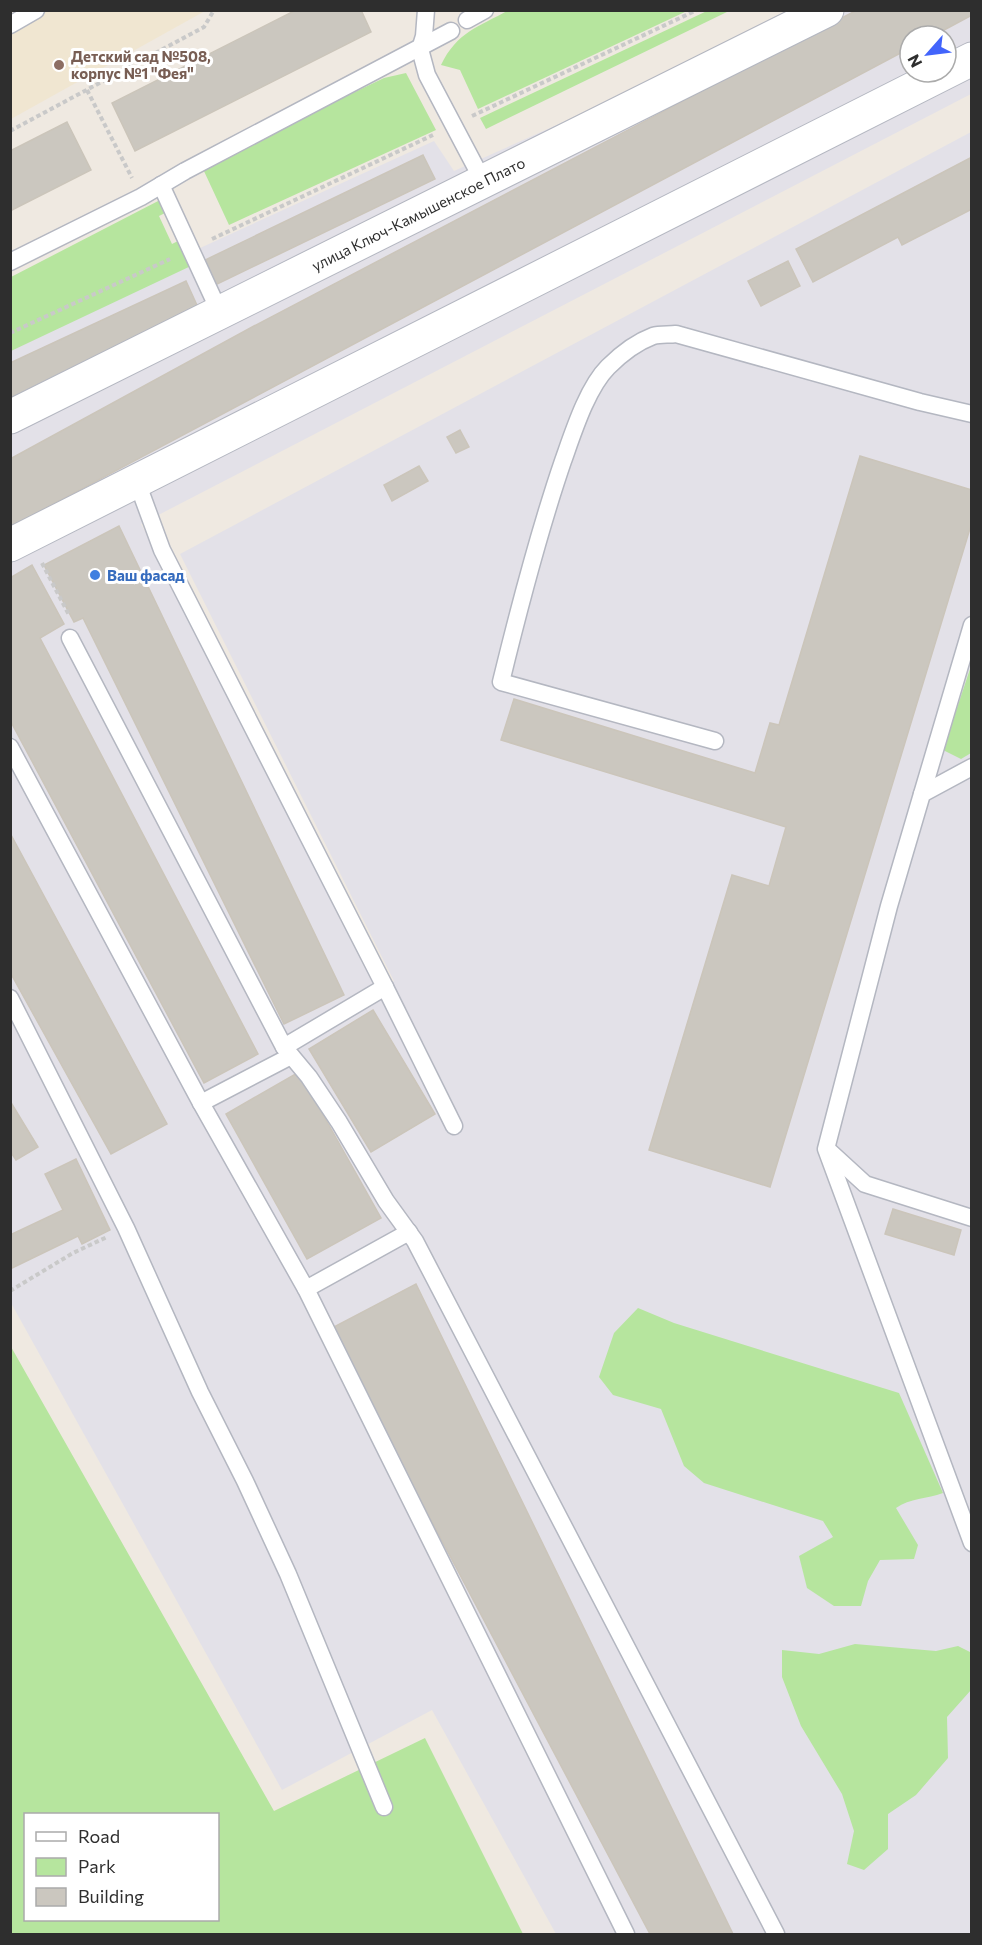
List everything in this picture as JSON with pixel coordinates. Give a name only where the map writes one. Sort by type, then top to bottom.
[{"type":"street","name":"улица Ключ-Камышенское Плато","points":[[10,417],[827,10]]},
{"type":"street","points":[[20,540],[972,59]]},
{"type":"lane","points":[[10,26],[36,10]]},
{"type":"lane","points":[[426,10],[424,36],[420,49],[426,75],[483,181]]},
{"type":"lane","points":[[467,20],[485,10]]},
{"type":"lane","points":[[10,262],[141,197],[451,31]]},
{"type":"lane","points":[[160,186],[220,312]]},
{"type":"lane","points":[[715,741],[501,682],[518,611],[553,490],[572,434],[584,407],[607,368],[630,349],[654,336],[676,334],[920,402],[972,414]]},
{"type":"lane","points":[[137,482],[162,550],[454,1125]]},
{"type":"lane","points":[[972,625],[889,906],[826,1149],[972,1543]]},
{"type":"lane","points":[[70,638],[288,1051],[309,1077],[339,1122],[386,1201],[421,1251],[776,1935]]},
{"type":"lane","points":[[10,747],[201,1103],[306,1289],[626,1935]]},
{"type":"lane","points":[[922,794],[972,767]]},
{"type":"lane","points":[[201,1103],[288,1051],[384,987]]},
{"type":"lane","points":[[10,998],[126,1228],[200,1392],[245,1480],[288,1574],[384,1807]]},
{"type":"lane","points":[[826,1149],[865,1184],[972,1218]]},
{"type":"lane","points":[[306,1289],[409,1232]]},
{"type":"path","points":[[10,131],[204,27],[214,10]]},
{"type":"path","points":[[472,116],[697,10]]},
{"type":"path","points":[[87,90],[141,197]]},
{"type":"path","points":[[204,243],[440,132]]},
{"type":"path","points":[[10,333],[171,258]]},
{"type":"path","points":[[20,540],[71,620],[70,638]]},
{"type":"path","points":[[10,1291],[73,1253],[126,1228]]},
{"type":"shaded area","name":"Детский сад №508, корпус №1 \"Фея\"","points":[[11,11],[205,11],[11,119]]},
{"type":"shaded area","points":[[811,11],[971,11],[971,94],[141,524],[385,986],[394,981],[180,554],[971,132],[971,1934],[556,1934],[432,1710],[282,1790],[11,1303],[10,335],[434,141],[454,171]]},
{"type":"green space","points":[[509,10],[687,11],[478,109],[460,70],[441,65],[461,38]]},
{"type":"green space","points":[[709,10],[729,11],[486,129],[480,118]]},
{"type":"green space","points":[[406,73],[436,130],[229,225],[200,166],[384,78]]},
{"type":"green space","points":[[162,199],[167,212],[159,216],[172,244],[180,240],[193,265],[11,351],[11,277]]},
{"type":"green space","points":[[971,666],[971,753],[961,759],[943,750]]},
{"type":"green space","points":[[638,1308],[674,1323],[899,1393],[943,1493],[907,1502],[896,1508],[918,1545],[914,1559],[880,1560],[868,1581],[861,1606],[834,1606],[807,1588],[799,1556],[833,1537],[823,1521],[704,1483],[684,1466],[661,1409],[613,1395],[599,1377],[614,1333]]},
{"type":"green space","points":[[10,1345],[274,1811],[425,1738],[523,1934],[11,1934]]},
{"type":"green space","points":[[855,1644],[936,1651],[958,1646],[972,1653],[971,1690],[947,1717],[948,1758],[916,1795],[888,1814],[888,1849],[864,1870],[847,1864],[854,1831],[842,1794],[801,1726],[782,1677],[782,1650],[819,1654]]},
{"type":"building","points":[[296,10],[361,10],[371,32],[135,151],[112,103]]},
{"type":"building","points":[[857,10],[972,10],[972,15],[955,24],[898,24],[898,54],[10,527],[10,459],[254,326]]},
{"type":"building","points":[[67,122],[91,170],[10,211],[10,151]]},
{"type":"building","points":[[423,155],[435,179],[213,286],[201,262]]},
{"type":"building","points":[[972,157],[972,209],[902,245],[898,237],[813,282],[796,249]]},
{"type":"building","points":[[788,261],[800,286],[761,306],[748,281]]},
{"type":"building","points":[[186,281],[200,312],[10,404],[10,363]]},
{"type":"building","points":[[460,430],[469,447],[456,453],[447,437]]},
{"type":"building","points":[[860,456],[972,490],[972,522],[770,1187],[649,1150],[732,875],[769,886],[786,827],[501,740],[514,699],[755,773],[770,723],[779,725]]},
{"type":"building","points":[[419,466],[428,481],[392,501],[384,485]]},
{"type":"building","points":[[119,526],[344,995],[284,1024],[83,618],[74,622],[44,565]]},
{"type":"building","points":[[32,565],[64,624],[40,638],[258,1054],[204,1083],[10,720],[10,578]]},
{"type":"building","points":[[10,833],[167,1124],[111,1154],[10,972]]},
{"type":"building","points":[[373,1010],[435,1114],[371,1152],[309,1049]]},
{"type":"building","points":[[299,1072],[381,1218],[307,1259],[226,1114]]},
{"type":"building","points":[[10,1101],[38,1147],[16,1160],[10,1151]]},
{"type":"building","points":[[76,1159],[110,1230],[82,1244],[78,1236],[10,1269],[10,1235],[63,1210],[45,1174]]},
{"type":"building","points":[[893,1209],[961,1230],[954,1255],[885,1234]]},
{"type":"building","points":[[416,1284],[733,1934],[650,1934],[330,1329]]},
{"type":"place","name":"Детский сад №508, корпус №1 \"Фея\"","points":[[59,65]]},
{"type":"place","name":"Ваш фасад","points":[[95,575]]}]
